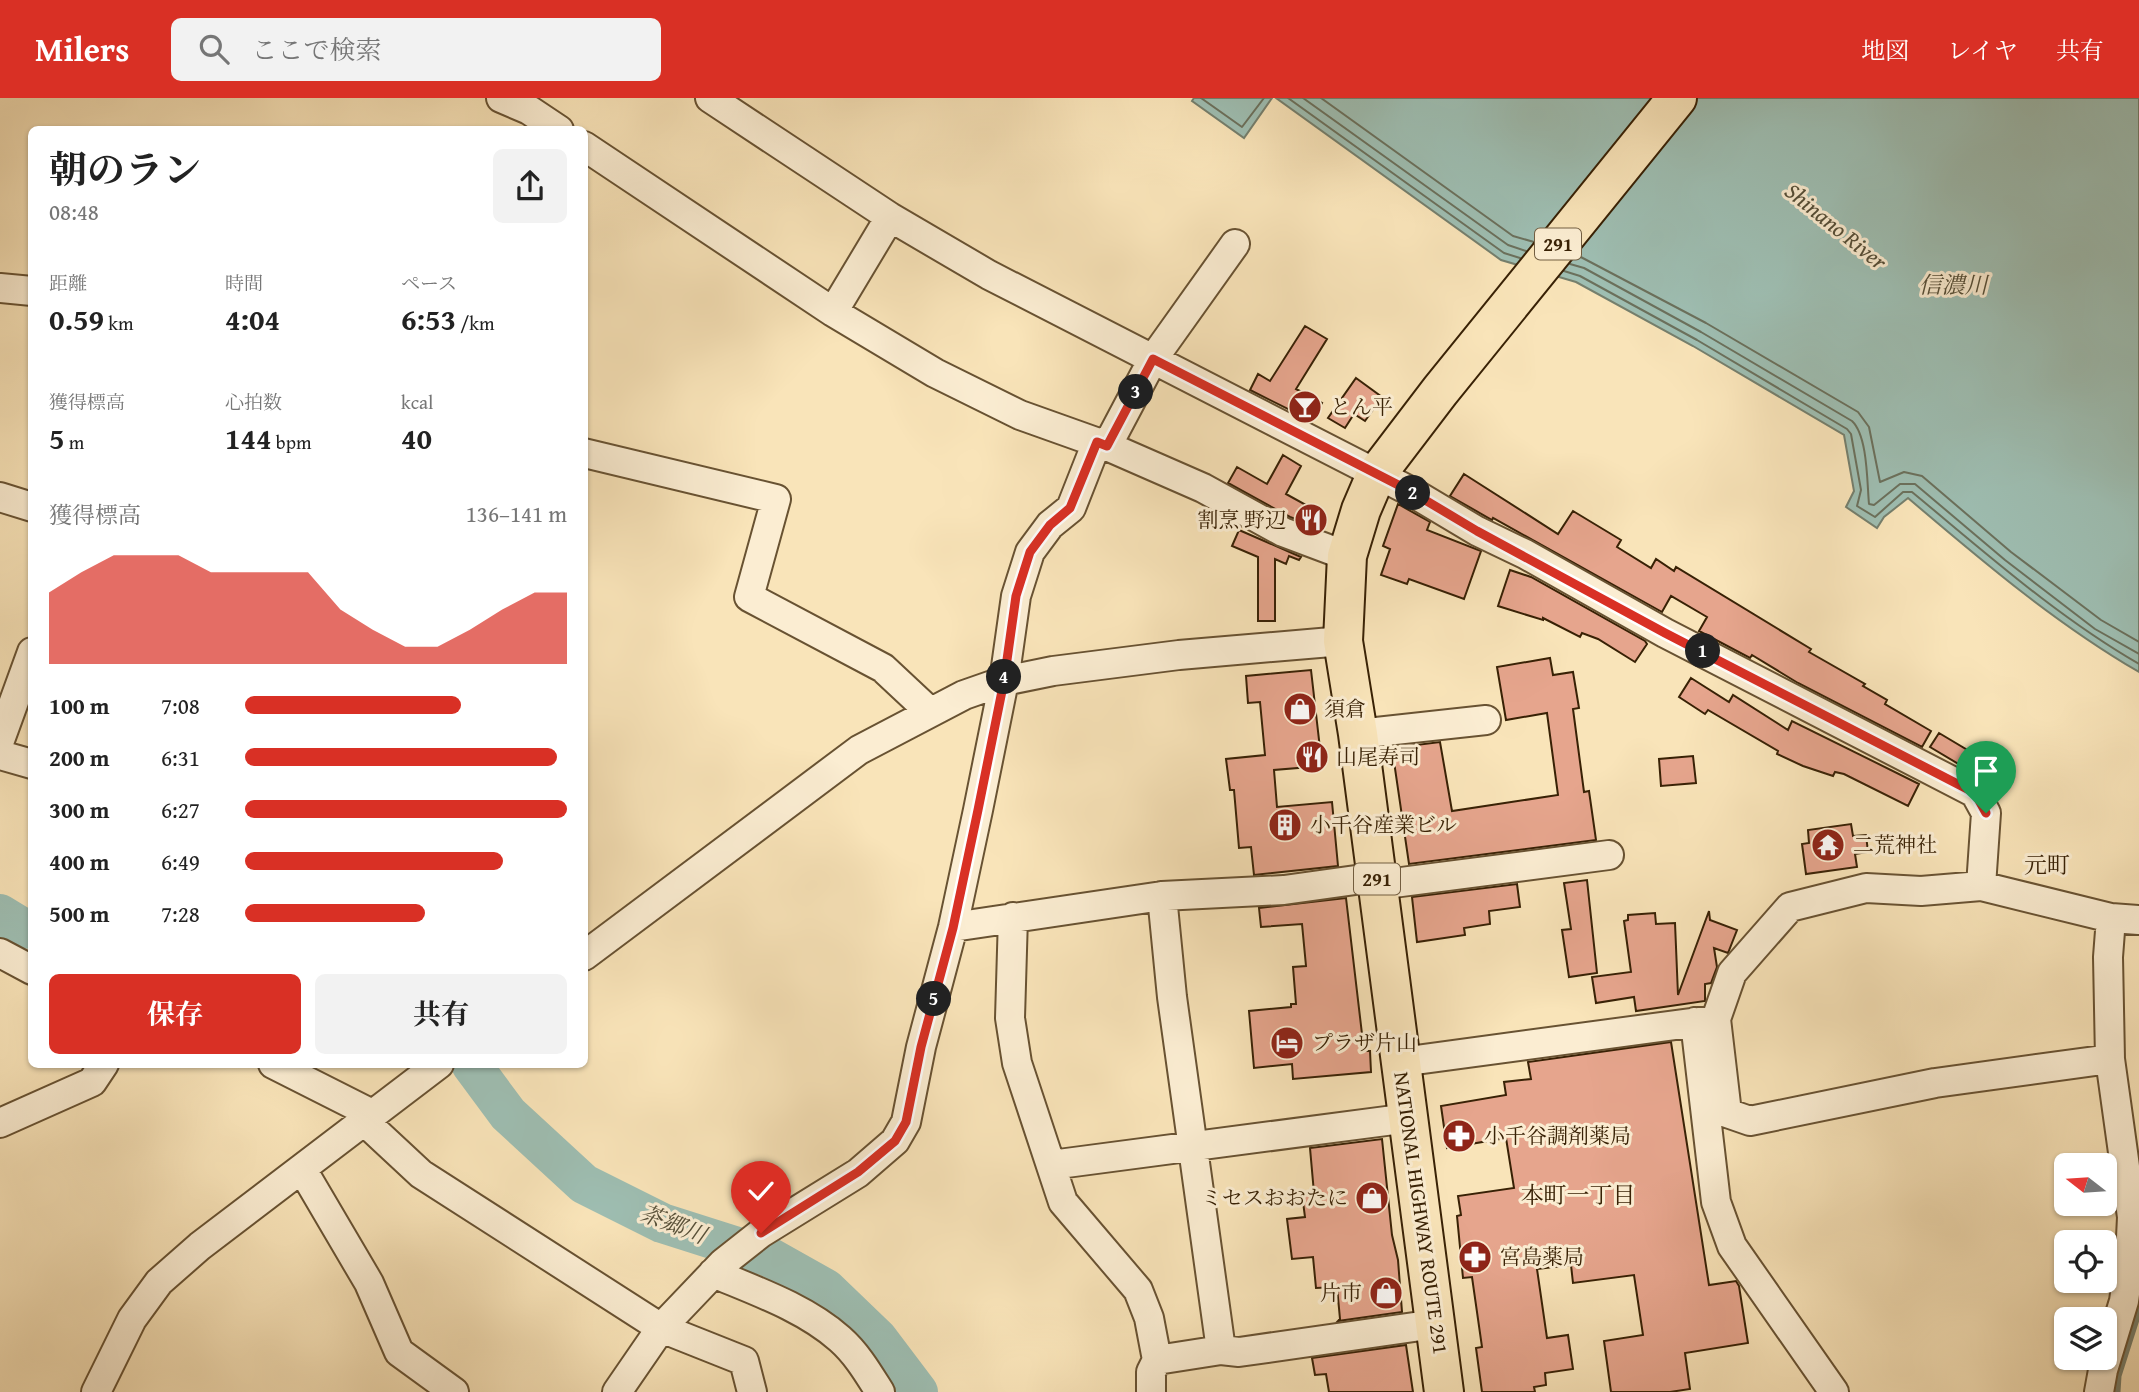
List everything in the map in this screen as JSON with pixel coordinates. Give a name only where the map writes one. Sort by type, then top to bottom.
[{"type":"highway","name":"NATIONAL HIGHWAY ROUTE 291","points":[[1444,1392],[1358,734],[1343,641],[1347,556],[1361,510],[1376,475],[1440,391],[1677,98]]},
{"type":"street","points":[[501,98],[529,110],[553,126]]},
{"type":"street","points":[[710,98],[890,217],[989,275],[1376,475],[1665,633],[1975,793],[1986,813],[1981,886]]},
{"type":"street","points":[[588,149],[833,312],[935,373],[1020,415],[1102,444],[1203,488],[1283,533],[1347,556]]},
{"type":"street","points":[[833,312],[890,217]]},
{"type":"street","points":[[617,1392],[661,1328],[718,1268],[761,1233],[858,1172],[895,1141],[906,1122],[921,1047],[953,928],[1004,681],[1016,596],[1030,552],[1050,525],[1070,508],[1102,444],[1153,359],[1235,244]]},
{"type":"street","points":[[0,288],[28,291]]},
{"type":"street","points":[[588,454],[776,499],[749,597],[883,668],[929,711]]},
{"type":"street","points":[[0,497],[28,507]]},
{"type":"street","points":[[588,953],[859,750],[929,711],[1004,681],[1053,671],[1179,654],[1343,641]]},
{"type":"street","points":[[0,740],[28,663]]},
{"type":"street","points":[[1358,734],[1486,720]]},
{"type":"street","points":[[0,755],[28,763]]},
{"type":"street","points":[[953,928],[1162,896],[1284,890],[1609,855]]},
{"type":"street","points":[[1834,1392],[1732,1246],[1716,1202],[1705,1021],[1732,973],[1790,906],[1867,888],[1921,891],[1981,886],[2125,919],[2108,957],[2110,1059],[2135,1214],[2124,1301],[2099,1392]]},
{"type":"street","points":[[1162,896],[1172,997],[1220,1350]]},
{"type":"street","points":[[1013,917],[1010,1018],[1017,1063],[1063,1202],[1138,1290],[1149,1318],[1157,1360],[1151,1372],[1151,1392]]},
{"type":"street","points":[[0,953],[28,969]]},
{"type":"street","points":[[1401,1062],[1705,1021]]},
{"type":"street","points":[[1705,1021],[1727,1113],[1750,1121],[1935,1083],[2110,1059]]},
{"type":"street","points":[[0,1123],[92,1083],[101,1068]]},
{"type":"street","points":[[280,1068],[368,1117],[421,1174],[661,1328],[744,1361],[752,1392]]},
{"type":"street","points":[[96,1392],[132,1319],[159,1282],[200,1246],[434,1068]]},
{"type":"street","points":[[1051,1165],[1409,1118]]},
{"type":"street","points":[[302,1168],[369,1283],[399,1352],[454,1392]]},
{"type":"street","points":[[718,1268],[840,1339],[859,1360],[880,1392]]},
{"type":"street","points":[[1157,1360],[1220,1350],[1239,1352],[1436,1324]]},
{"type":"water","points":[[1194,98],[1272,98],[1244,138],[1192,101]]},
{"type":"water","name":"信濃川","points":[[1276,98],[2139,98],[2139,672],[2049,612],[1991,568],[1908,498],[1884,517],[1877,528],[1846,507],[1854,491],[1844,435],[1693,346],[1576,282],[1501,260]]},
{"type":"building","points":[[1305,326],[1327,339],[1296,389],[1322,403],[1312,421],[1250,390],[1258,374],[1270,381]]},
{"type":"building","points":[[1356,378],[1382,397],[1365,421],[1354,414],[1345,428],[1328,418]]},
{"type":"building","points":[[1283,455],[1301,466],[1286,494],[1324,515],[1317,527],[1290,517],[1228,483],[1237,467],[1267,484]]},
{"type":"building","points":[[1464,474],[1558,534],[1573,511],[1621,540],[1617,547],[1651,568],[1656,559],[1674,571],[1676,567],[1811,649],[1809,652],[1887,700],[1885,704],[1931,731],[1922,747],[1798,683],[1752,655],[1750,658],[1699,631],[1707,617],[1671,596],[1662,612],[1450,496]]},
{"type":"building","points":[[1398,504],[1430,522],[1427,530],[1481,551],[1464,599],[1409,579],[1407,584],[1381,575],[1390,549],[1383,546]]},
{"type":"building","points":[[1239,530],[1301,557],[1299,560],[1289,556],[1286,564],[1275,559],[1275,621],[1258,621],[1258,557],[1232,546]]},
{"type":"building","points":[[1510,570],[1531,577],[1647,644],[1635,662],[1598,639],[1582,633],[1580,637],[1543,618],[1498,606]]},
{"type":"building","points":[[1550,658],[1553,675],[1573,672],[1579,708],[1573,709],[1584,792],[1589,791],[1596,840],[1409,864],[1392,748],[1440,742],[1452,811],[1558,795],[1547,713],[1506,720],[1497,667]]},
{"type":"building","points":[[1311,670],[1322,766],[1274,770],[1277,807],[1332,802],[1338,866],[1254,875],[1251,847],[1239,848],[1234,790],[1230,790],[1226,759],[1265,755],[1260,702],[1248,703],[1246,676]]},
{"type":"building","points":[[1691,678],[1729,702],[1733,695],[1788,730],[1792,721],[1919,784],[1908,806],[1844,774],[1835,772],[1833,776],[1803,766],[1777,754],[1778,751],[1708,710],[1705,714],[1679,697]]},
{"type":"building","points":[[1939,733],[2001,770],[1992,784],[1930,747]]},
{"type":"building","points":[[1693,756],[1696,783],[1661,786],[1659,759]]},
{"type":"building","points":[[1851,824],[1853,836],[1866,835],[1868,852],[1855,854],[1857,867],[1806,874],[1802,844],[1809,843],[1808,830]]},
{"type":"building","points":[[1587,880],[1597,973],[1569,977],[1562,930],[1571,929],[1564,883]]},
{"type":"building","points":[[1517,884],[1520,907],[1489,911],[1490,924],[1464,928],[1465,935],[1417,942],[1412,897]]},
{"type":"building","points":[[1346,898],[1364,1051],[1370,1051],[1371,1072],[1293,1079],[1292,1064],[1254,1068],[1249,1011],[1291,1007],[1291,1004],[1296,1004],[1293,967],[1306,966],[1302,924],[1261,927],[1259,908]]},
{"type":"building","points":[[1709,911],[1710,920],[1737,930],[1728,953],[1714,948],[1717,967],[1711,983],[1705,984],[1705,1001],[1636,1011],[1634,997],[1596,1003],[1592,977],[1631,972],[1624,921],[1628,920],[1628,915],[1655,913],[1656,924],[1675,923],[1678,995]]},
{"type":"building","points":[[1671,1042],[1709,1285],[1736,1281],[1748,1343],[1685,1353],[1690,1389],[1670,1392],[1611,1392],[1604,1341],[1643,1335],[1634,1275],[1573,1283],[1571,1265],[1537,1269],[1547,1338],[1568,1335],[1573,1369],[1545,1373],[1546,1385],[1534,1387],[1535,1392],[1482,1392],[1476,1348],[1482,1347],[1472,1277],[1463,1278],[1457,1216],[1461,1215],[1458,1196],[1514,1188],[1506,1138],[1447,1148],[1441,1106],[1506,1095],[1504,1082],[1531,1079],[1528,1062]]},
{"type":"building","points":[[1382,1139],[1402,1312],[1338,1321],[1337,1287],[1316,1288],[1313,1257],[1292,1259],[1287,1219],[1305,1217],[1302,1194],[1314,1193],[1310,1148]]},
{"type":"building","points":[[1406,1345],[1413,1392],[1329,1392],[1326,1374],[1315,1375],[1312,1358]]},
{"type":"waterway","name":"茶郷川","points":[[0,914],[28,929]]},
{"type":"waterway","name":"茶郷川","points":[[474,1068],[508,1114],[584,1184],[662,1223],[769,1257],[826,1289],[878,1339],[918,1392]]},
{"type":"waterway","points":[[2117,1392],[2118,1376],[2139,1310]]},
{"type":"place","name":"とん平","points":[[1305,407]]},
{"type":"place","name":"割烹 野辺","points":[[1311,520]]},
{"type":"place","name":"須倉","points":[[1300,709]]},
{"type":"place","name":"山尾寿司","points":[[1312,757]]},
{"type":"place","name":"小千谷産業ビル","points":[[1285,825]]},
{"type":"place","name":"二荒神社","points":[[1828,845]]},
{"type":"place","name":"プラザ片山","points":[[1287,1043]]},
{"type":"place","name":"小千谷調剤薬局","points":[[1459,1136]]},
{"type":"place","name":"ミセスおおたに","points":[[1372,1198]]},
{"type":"place","name":"宮島薬局","points":[[1475,1257]]},
{"type":"place","name":"片市","points":[[1386,1293]]},
{"type":"district","name":"元町","points":[[2047,865]]},
{"type":"district","name":"本町一丁目","points":[[1578,1195]]},
{"type":"route","points":[[761,1233],[858,1172],[895,1141],[906,1122],[921,1047],[953,928],[1004,681],[1006,649],[1016,596],[1030,552],[1050,525],[1070,508],[1097,442],[1107,446],[1153,359],[1410,491],[1477,531],[1665,633],[1783,691],[1975,793],[1986,813]]},
{"type":"water label","name":"Shinano River","points":[[1836,226]]}]
